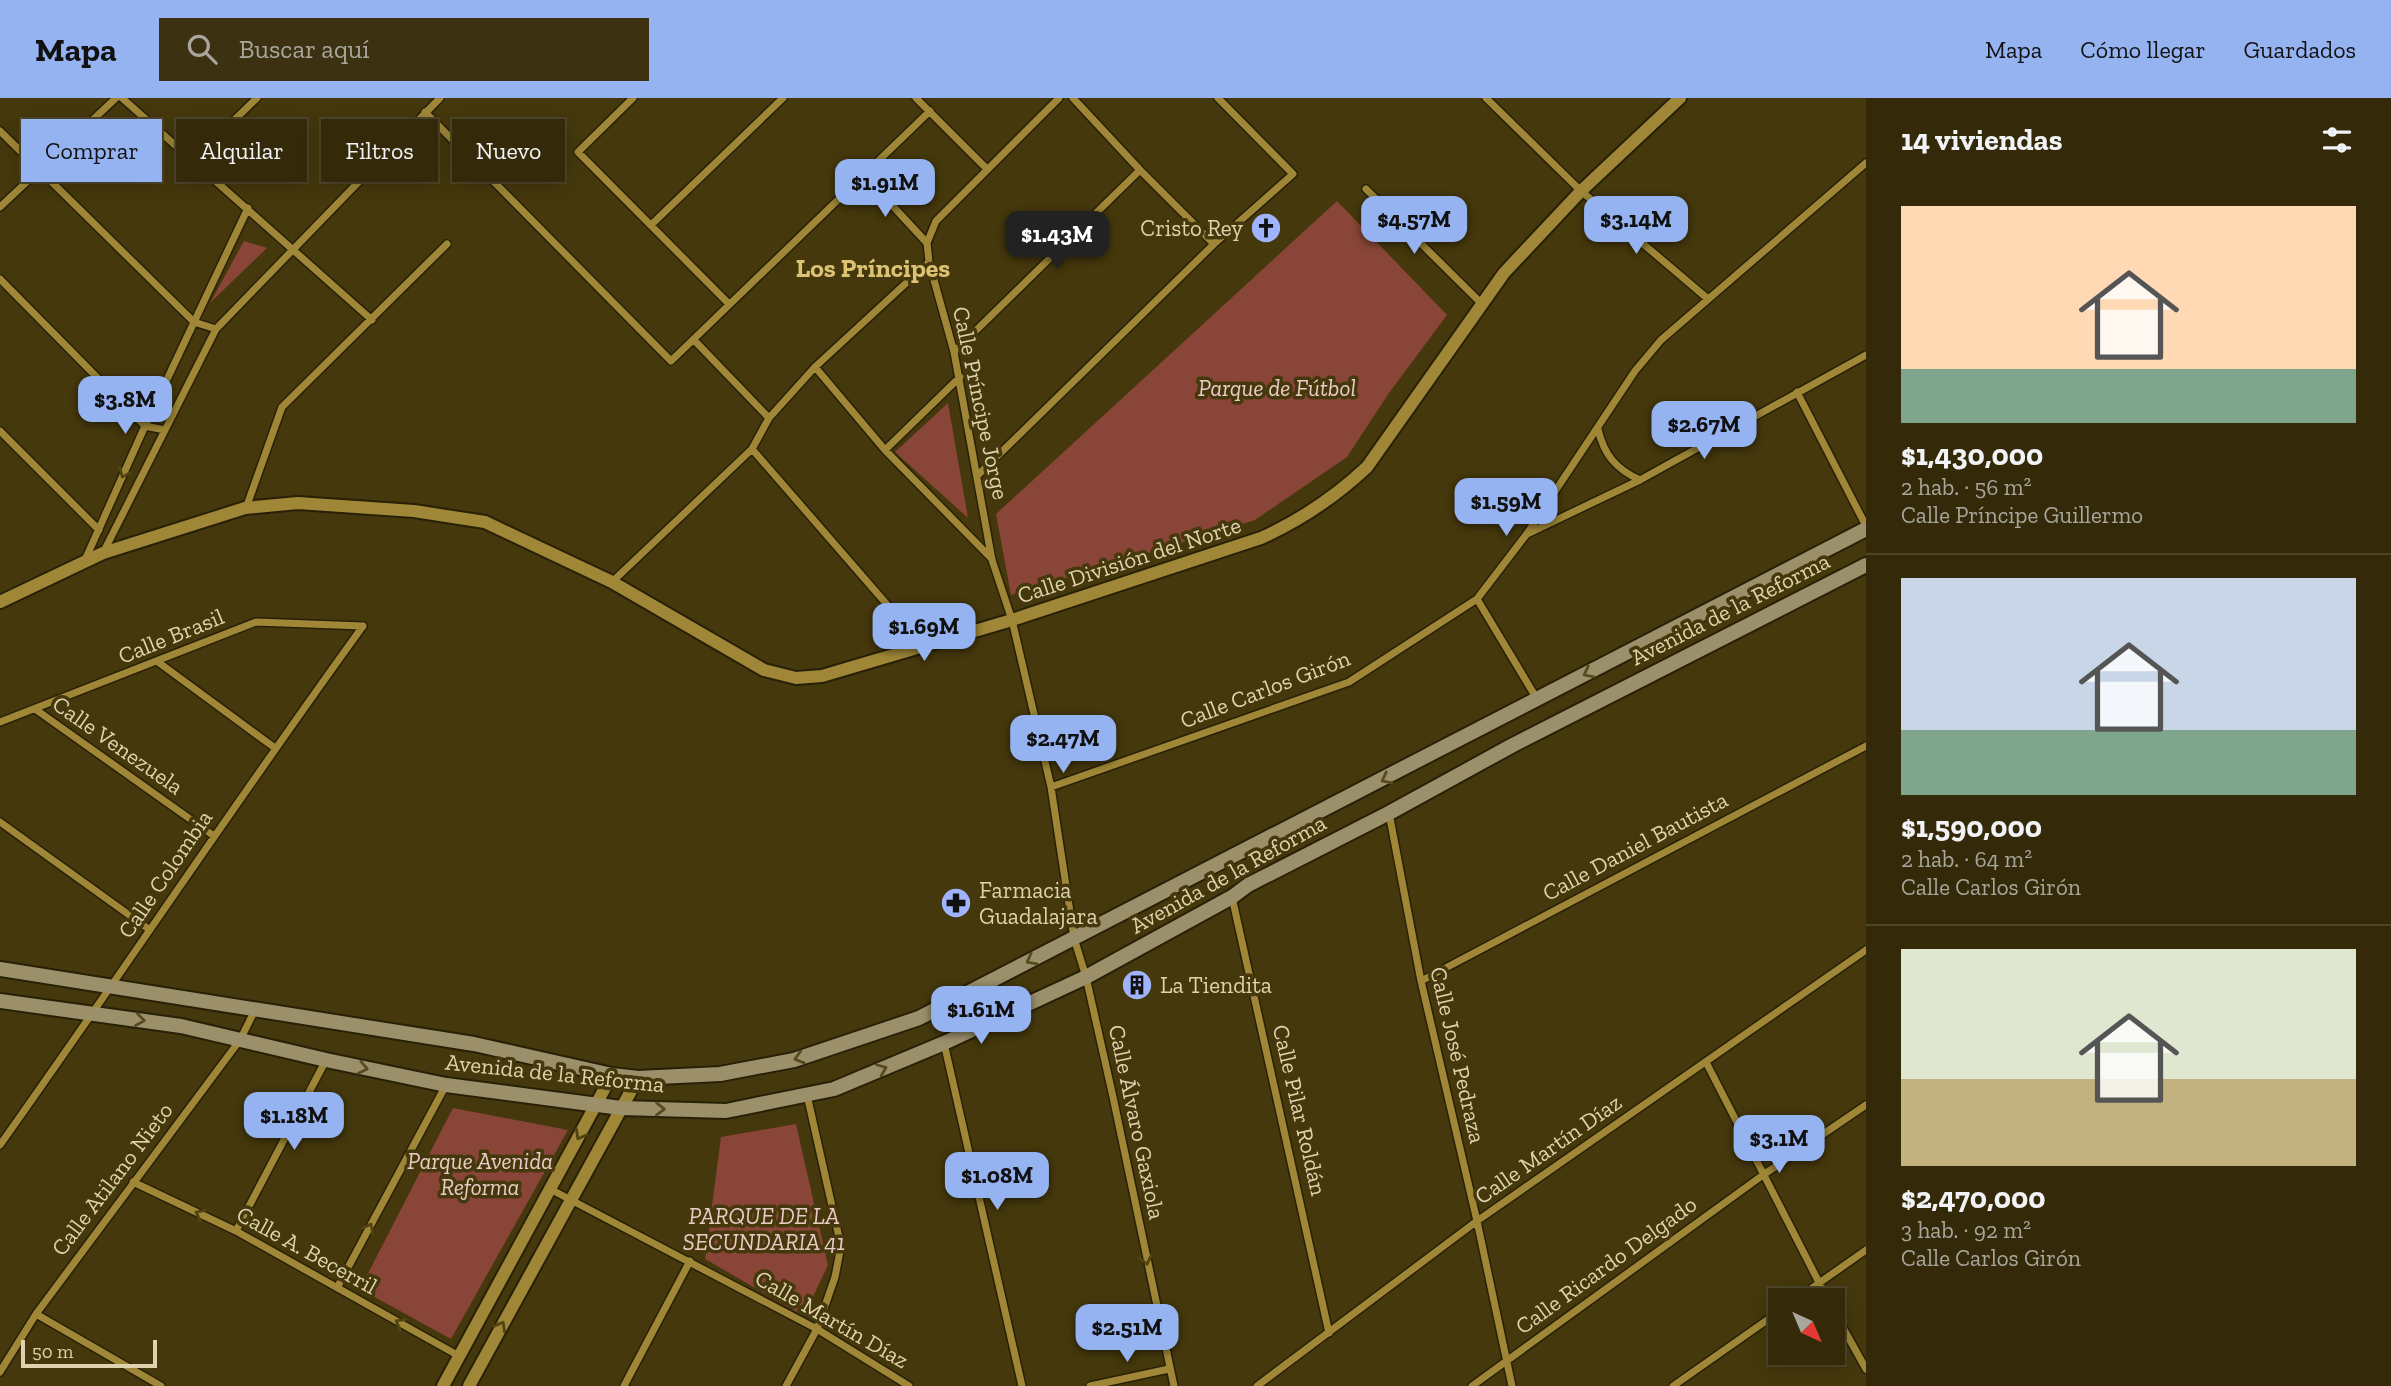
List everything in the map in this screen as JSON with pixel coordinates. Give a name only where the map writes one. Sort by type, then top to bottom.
[{"type":"main road","name":"Avenida de la Reforma","points":[[0,969],[474,1044],[612,1075],[638,1078],[720,1074],[794,1060],[919,1018],[1866,528]]},
{"type":"main road","name":"Avenida de la Reforma","points":[[0,1001],[181,1026],[446,1085],[621,1108],[726,1111],[834,1089],[944,1044],[1086,977],[1248,886],[1513,745],[1866,565]]},
{"type":"street","points":[[94,119],[116,98]]},
{"type":"street","points":[[122,98],[176,145]]},
{"type":"street","points":[[235,119],[257,98]]},
{"type":"street","points":[[103,553],[216,329],[440,98]]},
{"type":"street","points":[[633,98],[578,152],[729,304]]},
{"type":"street","points":[[651,225],[783,98]]},
{"type":"street","points":[[916,98],[987,169]]},
{"type":"street","points":[[864,175],[927,243],[936,221],[1059,98]]},
{"type":"street","points":[[1073,98],[1214,244]]},
{"type":"street","points":[[978,475],[1214,244],[1293,174],[1218,98]]},
{"type":"street","points":[[1486,98],[1581,191],[1708,299]]},
{"type":"street","name":"Calle División del Norte","points":[[3,597],[103,553],[245,508],[298,503],[414,511],[485,522],[612,582],[764,670],[796,678],[822,676],[1012,620],[1261,538],[1292,524],[1344,488],[1367,467],[1504,273],[1581,191],[1680,98]]},
{"type":"street","points":[[425,113],[671,361],[930,111]]},
{"type":"street","points":[[0,131],[21,151]]},
{"type":"street","name":"Calle Carlos Girón","points":[[1051,787],[1349,682],[1477,599],[1526,535],[1635,371],[1661,340],[1866,163]]},
{"type":"street","points":[[954,352],[1140,170]]},
{"type":"street","points":[[0,207],[27,182]]},
{"type":"street","points":[[52,182],[194,322],[216,329]]},
{"type":"street","points":[[218,182],[372,320]]},
{"type":"street","points":[[1366,189],[1482,304]]},
{"type":"street","points":[[83,564],[248,208]]},
{"type":"street","name":"Calle Príncipe Jorge","points":[[927,243],[929,262],[960,377],[992,560],[1012,620]]},
{"type":"street","points":[[245,508],[282,407],[447,244]]},
{"type":"street","points":[[612,582],[752,449],[769,418],[815,367],[929,262]]},
{"type":"street","points":[[0,279],[145,426],[165,430]]},
{"type":"street","points":[[694,340],[769,418]]},
{"type":"street","points":[[1526,535],[1640,480],[1866,355]]},
{"type":"street","points":[[815,367],[885,450],[992,560]]},
{"type":"street","points":[[885,450],[960,377]]},
{"type":"street","points":[[1797,392],[1866,528]]},
{"type":"street","points":[[1598,429],[1602,446],[1611,461],[1624,473],[1640,480]]},
{"type":"street","points":[[0,431],[99,530]]},
{"type":"street","points":[[752,449],[923,646]]},
{"type":"street","points":[[1477,599],[1538,699]]},
{"type":"street","name":"Calle Álvaro Gaxiola","points":[[1012,620],[1051,787],[1074,938],[1086,977],[1113,1097],[1174,1386]]},
{"type":"street","name":"Calle Brasil","points":[[0,722],[256,622],[363,626]]},
{"type":"street","name":"Calle Colombia","points":[[0,1145],[114,986],[214,836],[363,626]]},
{"type":"street","points":[[158,662],[275,748]]},
{"type":"street","name":"Calle Venezuela","points":[[35,709],[214,836]]},
{"type":"street","name":"Calle Daniel Bautista","points":[[1421,981],[1866,746]]},
{"type":"street","name":"Calle José Pedraza","points":[[1389,813],[1421,981],[1477,1221],[1511,1386]]},
{"type":"street","points":[[0,822],[150,930]]},
{"type":"street","name":"Calle Pilar Roldán","points":[[1232,897],[1329,1333]]},
{"type":"street","name":"Calle Martín Díaz","points":[[1257,1386],[1477,1221],[1866,950]]},
{"type":"street","name":"Calle Atilano Nieto","points":[[0,1372],[36,1314],[240,1040],[255,1010]]},
{"type":"street","points":[[944,1044],[1022,1386]]},
{"type":"street","points":[[236,1231],[326,1060]]},
{"type":"street","points":[[1706,1062],[1820,1288]]},
{"type":"street","points":[[443,1386],[612,1075]]},
{"type":"street","points":[[469,1386],[638,1078]]},
{"type":"street","points":[[337,1288],[446,1085]]},
{"type":"street","points":[[786,1386],[817,1329],[835,1277],[841,1246],[807,1095]]},
{"type":"street","name":"Calle Ricardo Delgado","points":[[1472,1386],[1763,1175],[1866,1105]]},
{"type":"street","name":"Calle A. Becerril","points":[[133,1182],[236,1231],[459,1356]]},
{"type":"street","name":"Calle Martín Díaz","points":[[550,1189],[817,1329],[909,1386]]},
{"type":"street","points":[[1812,1288],[1866,1250]]},
{"type":"street","points":[[624,1386],[690,1261]]},
{"type":"street","points":[[36,1314],[161,1386]]},
{"type":"street","points":[[1673,1386],[1768,1319]]},
{"type":"street","points":[[1845,1331],[1866,1369]]},
{"type":"street","points":[[1090,1386],[1169,1369]]},
{"type":"green space","name":"Parque de Fútbol","points":[[1337,201],[1447,315],[1389,393],[1347,457],[1255,520],[1011,595],[996,514]]},
{"type":"green space","points":[[244,241],[267,248],[210,303]]},
{"type":"green space","points":[[948,403],[968,518],[895,452]]},
{"type":"green space","name":"Parque Avenida Reforma","points":[[453,1108],[568,1130],[451,1339],[360,1289]]},
{"type":"green space","name":"PARQUE DE LA SECUNDARIA 41","points":[[796,1124],[828,1265],[804,1316],[705,1259],[721,1137]]},
{"type":"place","name":"Cristo Rey","points":[[1266,228]]},
{"type":"place","name":"Farmacia Guadalajara","points":[[956,903]]},
{"type":"place","name":"La Tiendita","points":[[1137,985]]},
{"type":"district","name":"Los Príncipes","points":[[873,268]]}]
